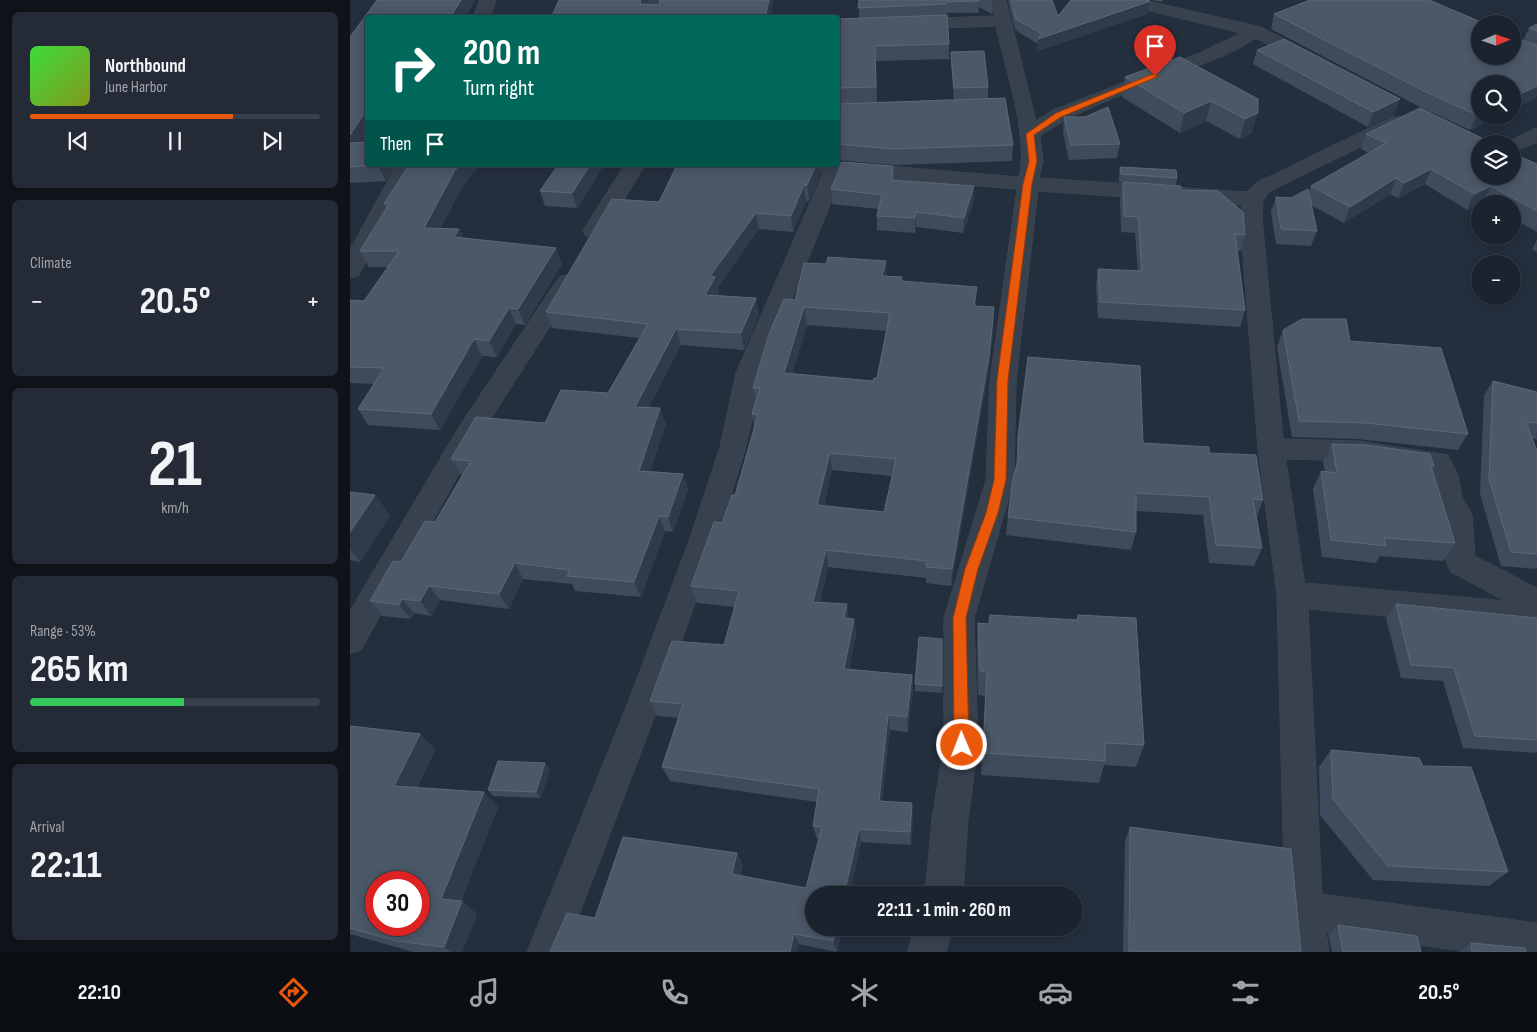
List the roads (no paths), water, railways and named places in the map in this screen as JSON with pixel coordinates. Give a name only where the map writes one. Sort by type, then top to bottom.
[{"type":"street","points":[[481,15],[488,0]]},
{"type":"street","points":[[654,15],[657,0]]},
{"type":"street","points":[[1123,0],[1255,31],[1328,70]]},
{"type":"street","points":[[840,26],[1000,11],[1013,106],[1030,134],[1033,161],[1028,184],[1002,380],[1000,480],[992,513],[972,569],[959,618],[962,745],[950,819],[945,886]]},
{"type":"street","points":[[1030,134],[1058,115],[1203,58],[1239,42],[1255,31]]},
{"type":"street","points":[[1310,952],[1304,910],[1292,595],[1271,449],[1251,218],[1253,199],[1263,187],[1414,114],[1396,105]]},
{"type":"street","points":[[1521,150],[1537,134]]},
{"type":"street","points":[[350,271],[357,246],[406,167]]},
{"type":"street","points":[[350,640],[468,432],[554,304],[634,167]]},
{"type":"street","points":[[823,167],[1028,184],[1253,199]]},
{"type":"street","points":[[546,952],[645,700],[704,538],[733,447],[749,373],[835,168]]},
{"type":"street","points":[[1271,449],[1358,451],[1438,462],[1444,475],[1448,498],[1458,515],[1461,563],[1537,602]]},
{"type":"street","points":[[1292,595],[1537,617]]},
{"type":"street","points":[[1304,910],[1537,942]]},
{"type":"street","points":[[927,952],[932,936]]}]
